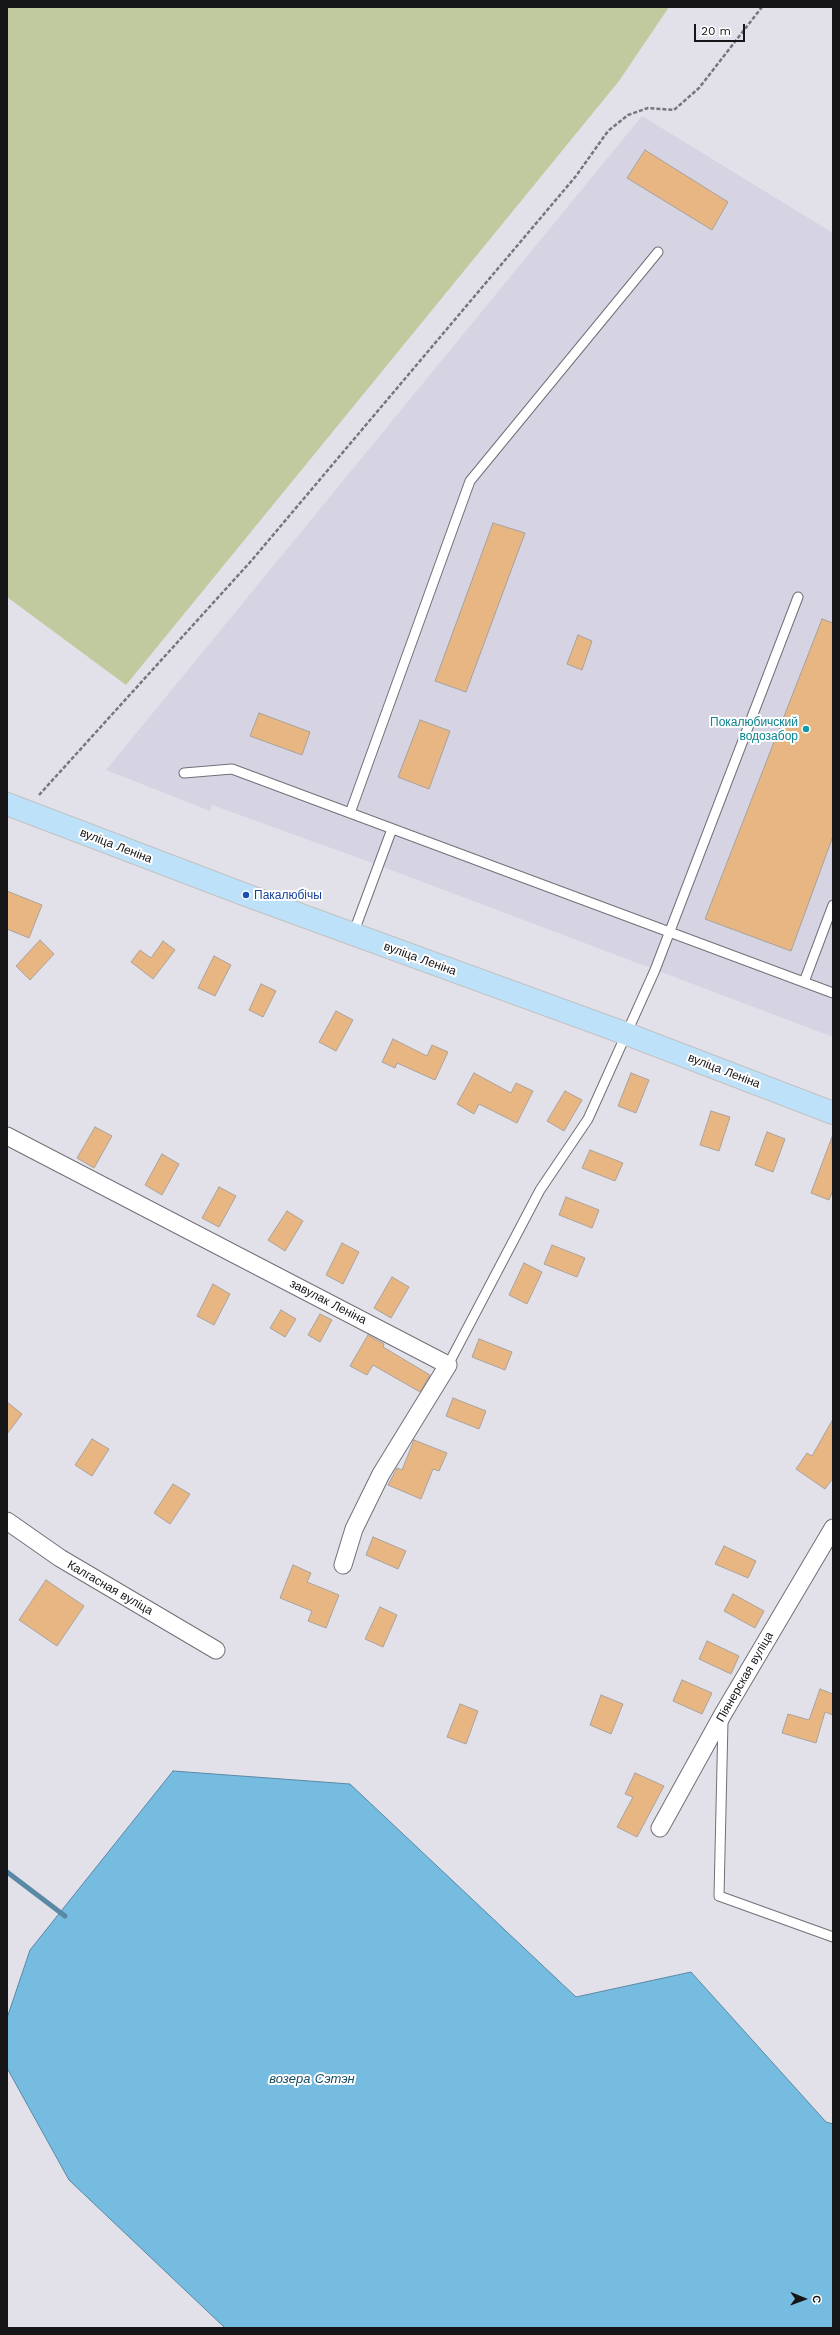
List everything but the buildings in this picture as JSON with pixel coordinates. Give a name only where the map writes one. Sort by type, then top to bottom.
[{"type":"main road","name":"вуліца Леніна","points":[[16,807],[353,935],[627,1034],[833,1113]]},
{"type":"street","name":"завулак Леніна","points":[[7,1136],[448,1365]]},
{"type":"street","points":[[343,1565],[354,1529],[381,1474],[448,1365]]},
{"type":"street","name":"Калгасная вуліца","points":[[7,1521],[60,1558],[216,1650]]},
{"type":"street","name":"Піянерская вуліца","points":[[660,1828],[723,1714],[833,1528]]},
{"type":"lane","points":[[350,813],[470,481],[658,252]]},
{"type":"lane","points":[[448,1365],[540,1190],[588,1120],[627,1034],[670,932],[798,597]]},
{"type":"lane","points":[[184,773],[232,769],[833,993]]},
{"type":"lane","points":[[353,935],[392,829]]},
{"type":"lane","points":[[804,982],[833,905]]},
{"type":"lane","points":[[723,1714],[719,1896],[833,1937]]},
{"type":"path","points":[[16,807],[252,560],[576,176],[608,131],[628,115],[648,108],[674,110],[699,88],[762,7]]},
{"type":"shaded area","points":[[642,116],[833,233],[833,1037],[378,865],[212,805],[210,811],[106,770]]},
{"type":"green space","points":[[7,7],[669,7],[619,81],[126,685],[7,597]]},
{"type":"water","name":"возера Сэтэн","points":[[173,1771],[350,1784],[576,1997],[691,1972],[826,2122],[833,2124],[833,2328],[225,2328],[69,2180],[7,2068],[7,2018],[30,1950]]},
{"type":"waterway","points":[[7,1872],[65,1916]]},
{"type":"place","name":"Покалюбичский водозабор","points":[[806,729]]},
{"type":"place","name":"Пакалюбічы","points":[[246,895]]}]
